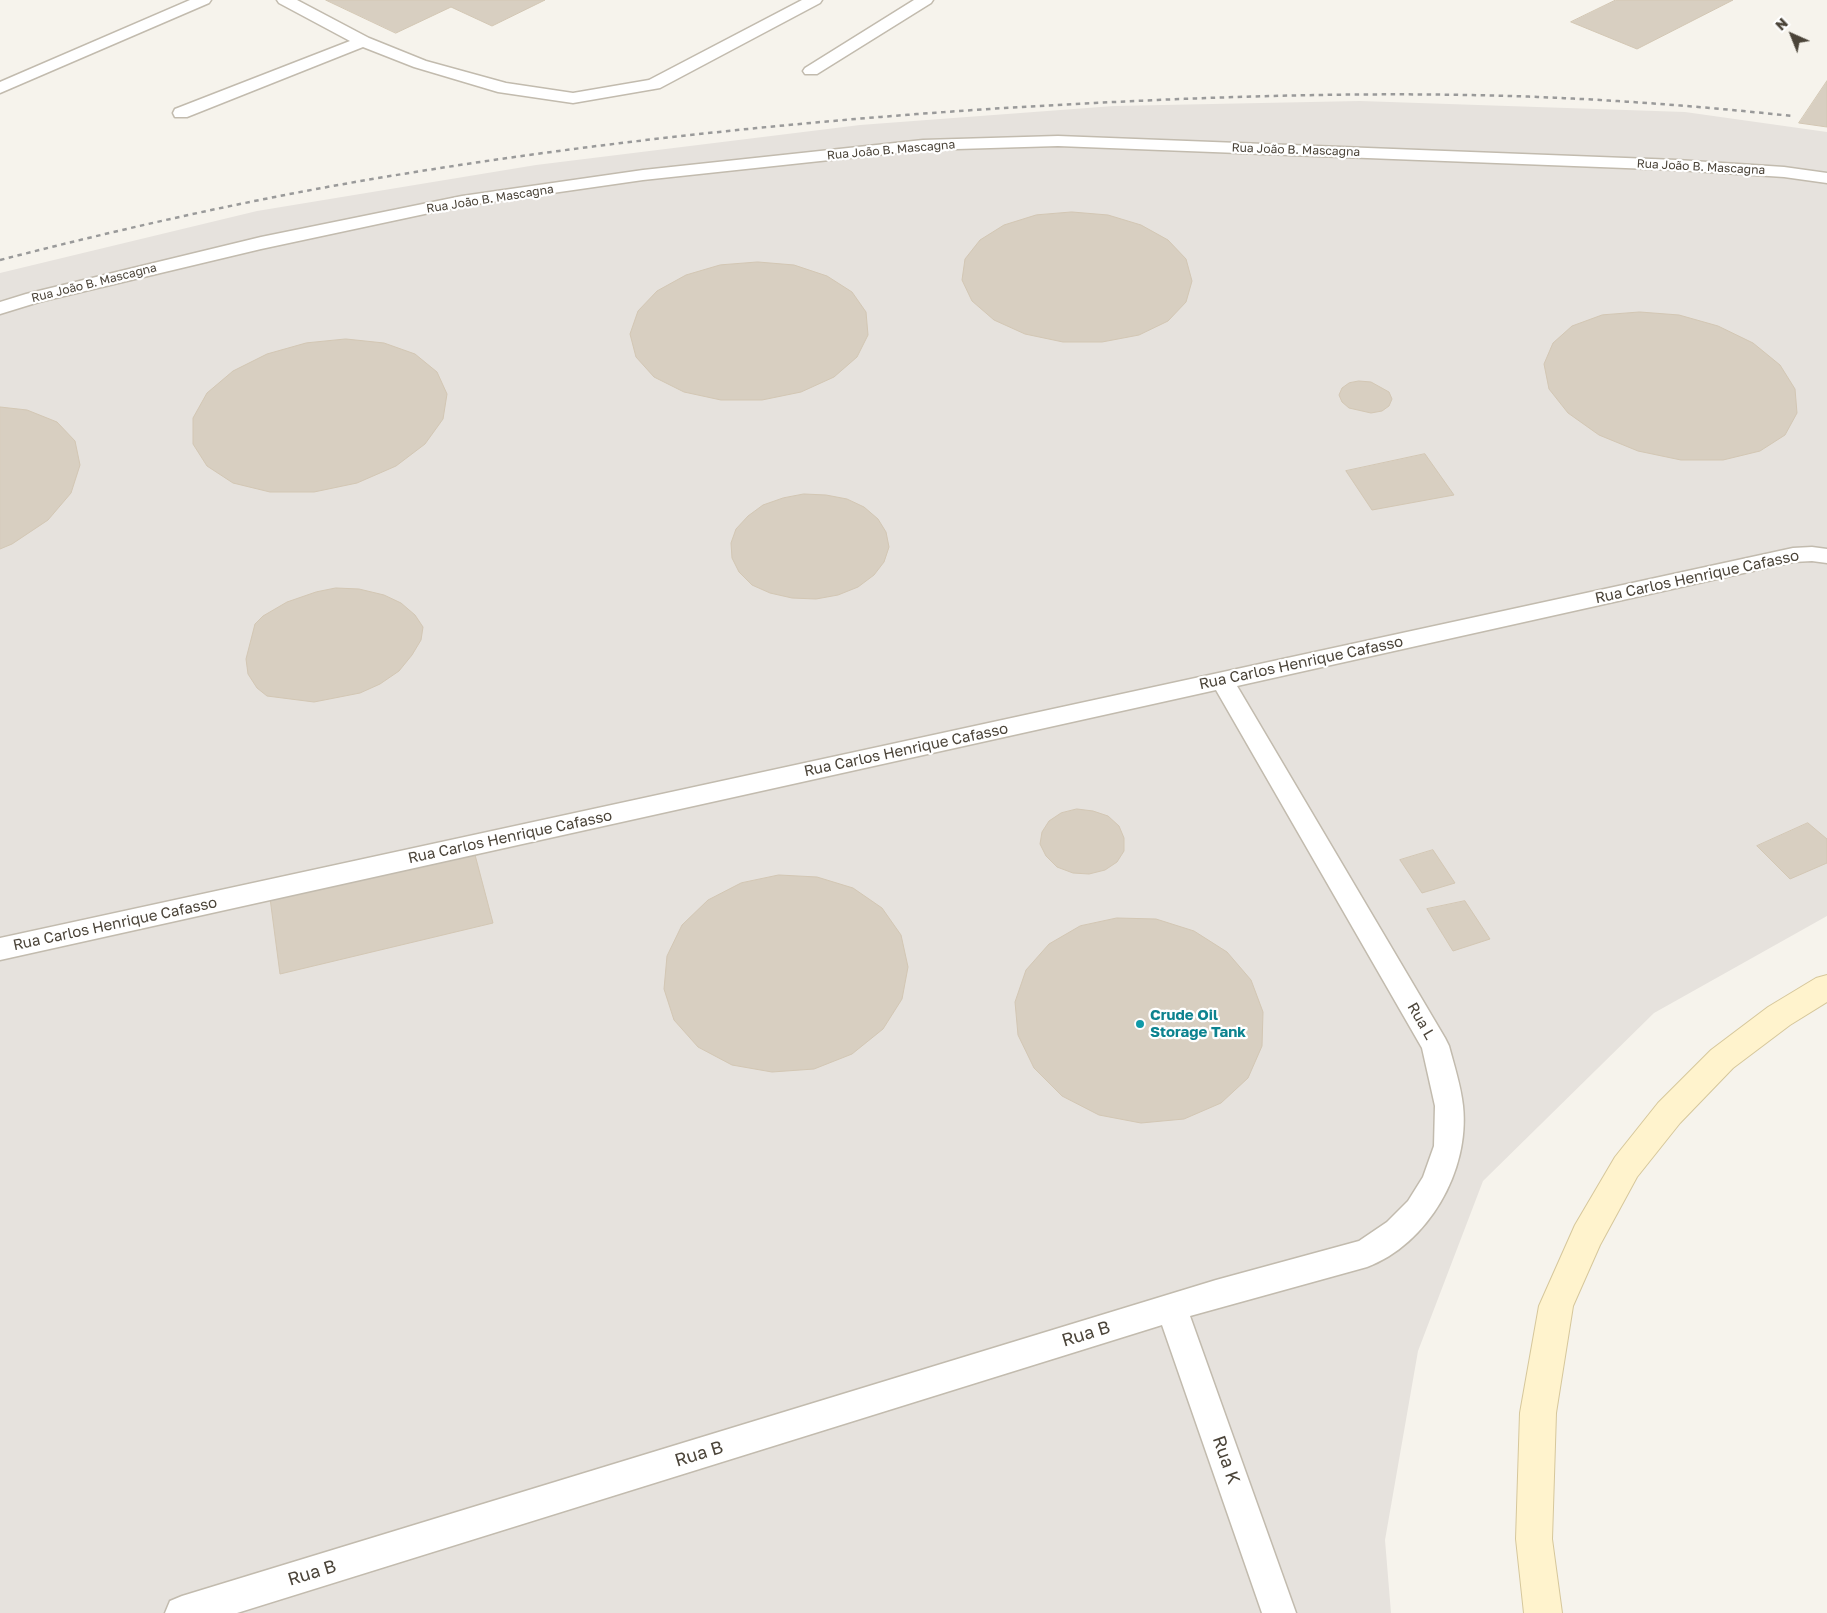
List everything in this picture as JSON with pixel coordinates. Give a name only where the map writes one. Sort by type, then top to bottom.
[{"type":"main road","points":[[1543,1613],[1534,1539],[1538,1413],[1556,1306],[1587,1236],[1626,1167],[1669,1112],[1722,1059],[1779,1016],[1827,987]]},
{"type":"lane","points":[[0,88],[203,0]]},
{"type":"lane","points":[[285,0],[363,41],[420,64],[504,88],[573,98],[654,84],[814,0]]},
{"type":"lane","points":[[811,71],[925,0]]},
{"type":"lane","points":[[181,113],[363,41]]},
{"type":"lane","name":"Rua João B. Mascagna","points":[[0,308],[33,298],[261,243],[462,201],[643,175],[923,145],[1058,141],[1677,165],[1784,172],[1827,178]]},
{"type":"lane","name":"Rua Carlos Henrique Cafasso","points":[[0,949],[1792,555],[1820,555]]},
{"type":"lane","name":"Rua L","points":[[1216,1294],[1367,1253],[1398,1232],[1419,1210],[1436,1182],[1448,1146],[1449,1106],[1435,1046],[1222,680]]},
{"type":"lane","name":"Rua B","points":[[182,1613],[1216,1294]]},
{"type":"lane","name":"Rua K","points":[[1172,1308],[1279,1613]]},
{"type":"shaded area","points":[[1360,101],[1685,112],[1827,132],[1827,916],[1654,1013],[1483,1181],[1418,1351],[1385,1540],[1391,1613],[0,1613],[0,273],[257,211],[536,165],[860,125],[1114,106]]},
{"type":"building","points":[[326,0],[545,0],[492,26],[451,7],[396,33]]},
{"type":"building","points":[[1616,0],[1733,0],[1637,49],[1571,22]]},
{"type":"building","points":[[1827,81],[1827,127],[1799,123]]},
{"type":"building","points":[[1072,212],[1108,215],[1141,225],[1168,240],[1186,259],[1192,281],[1186,302],[1168,321],[1139,335],[1102,342],[1063,342],[1025,334],[994,320],[972,301],[962,280],[965,259],[980,240],[1004,225],[1036,215]]},
{"type":"building","points":[[758,262],[794,265],[827,276],[852,292],[866,312],[868,335],[857,357],[834,377],[801,392],[762,400],[721,400],[684,392],[654,377],[636,357],[630,334],[638,311],[657,291],[686,275],[720,265]]},
{"type":"building","points":[[1640,312],[1679,315],[1718,326],[1753,343],[1780,365],[1795,389],[1797,413],[1785,435],[1760,451],[1723,460],[1681,460],[1638,451],[1599,435],[1568,413],[1549,389],[1544,364],[1553,343],[1572,326],[1602,315]]},
{"type":"building","points":[[346,339],[384,343],[415,354],[437,372],[447,394],[443,419],[425,444],[396,466],[357,483],[314,492],[270,492],[233,483],[207,466],[193,444],[193,418],[207,393],[233,371],[267,354],[306,343]]},
{"type":"building","points":[[1359,381],[1371,382],[1389,392],[1392,399],[1389,406],[1382,411],[1371,413],[1349,408],[1342,402],[1339,395],[1342,388],[1349,383]]},
{"type":"building","points":[[0,407],[27,410],[57,422],[75,441],[80,465],[71,493],[48,520],[12,544],[0,549]]},
{"type":"building","points":[[1425,454],[1454,495],[1372,510],[1346,471]]},
{"type":"building","points":[[804,494],[826,495],[847,499],[864,507],[878,519],[886,532],[889,547],[884,562],[874,575],[858,587],[838,595],[816,599],[792,598],[770,593],[752,585],[739,572],[732,558],[731,543],[736,529],[748,516],[763,505],[783,498]]},
{"type":"building","points":[[336,588],[359,589],[384,595],[401,603],[415,615],[423,627],[421,640],[412,655],[399,671],[380,684],[360,693],[314,702],[267,696],[257,688],[248,674],[246,659],[255,624],[263,616],[287,602],[316,592]]},
{"type":"building","points":[[1077,809],[1093,811],[1108,816],[1119,826],[1124,838],[1124,851],[1117,862],[1105,870],[1089,874],[1073,873],[1057,867],[1046,856],[1040,844],[1042,832],[1049,821],[1061,813]]},
{"type":"building","points":[[1808,823],[1827,839],[1827,863],[1790,879],[1757,846]]},
{"type":"building","points":[[1433,850],[1455,883],[1422,893],[1400,860]]},
{"type":"building","points":[[474,851],[493,923],[280,974],[270,898]]},
{"type":"building","points":[[779,875],[817,877],[853,888],[882,908],[901,935],[908,967],[902,999],[883,1029],[852,1054],[814,1069],[772,1072],[732,1065],[698,1047],[674,1020],[664,989],[667,956],[682,925],[708,900],[741,883]]},
{"type":"building","points":[[1465,901],[1490,939],[1453,951],[1427,909]]},
{"type":"building","name":"Crude Oil Storage Tank","points":[[1117,918],[1156,919],[1194,931],[1227,952],[1251,980],[1263,1012],[1262,1046],[1248,1078],[1221,1103],[1184,1119],[1141,1123],[1099,1115],[1062,1096],[1034,1068],[1018,1035],[1015,1002],[1026,970],[1049,944],[1080,926]]},
{"type":"railway","points":[[0,260],[221,208],[355,182],[597,146],[841,120],[1067,104],[1194,98],[1384,94],[1581,99],[1687,106],[1792,116]]},
{"type":"place","name":"Crude Oil Storage Tank","points":[[1140,1024]]}]
